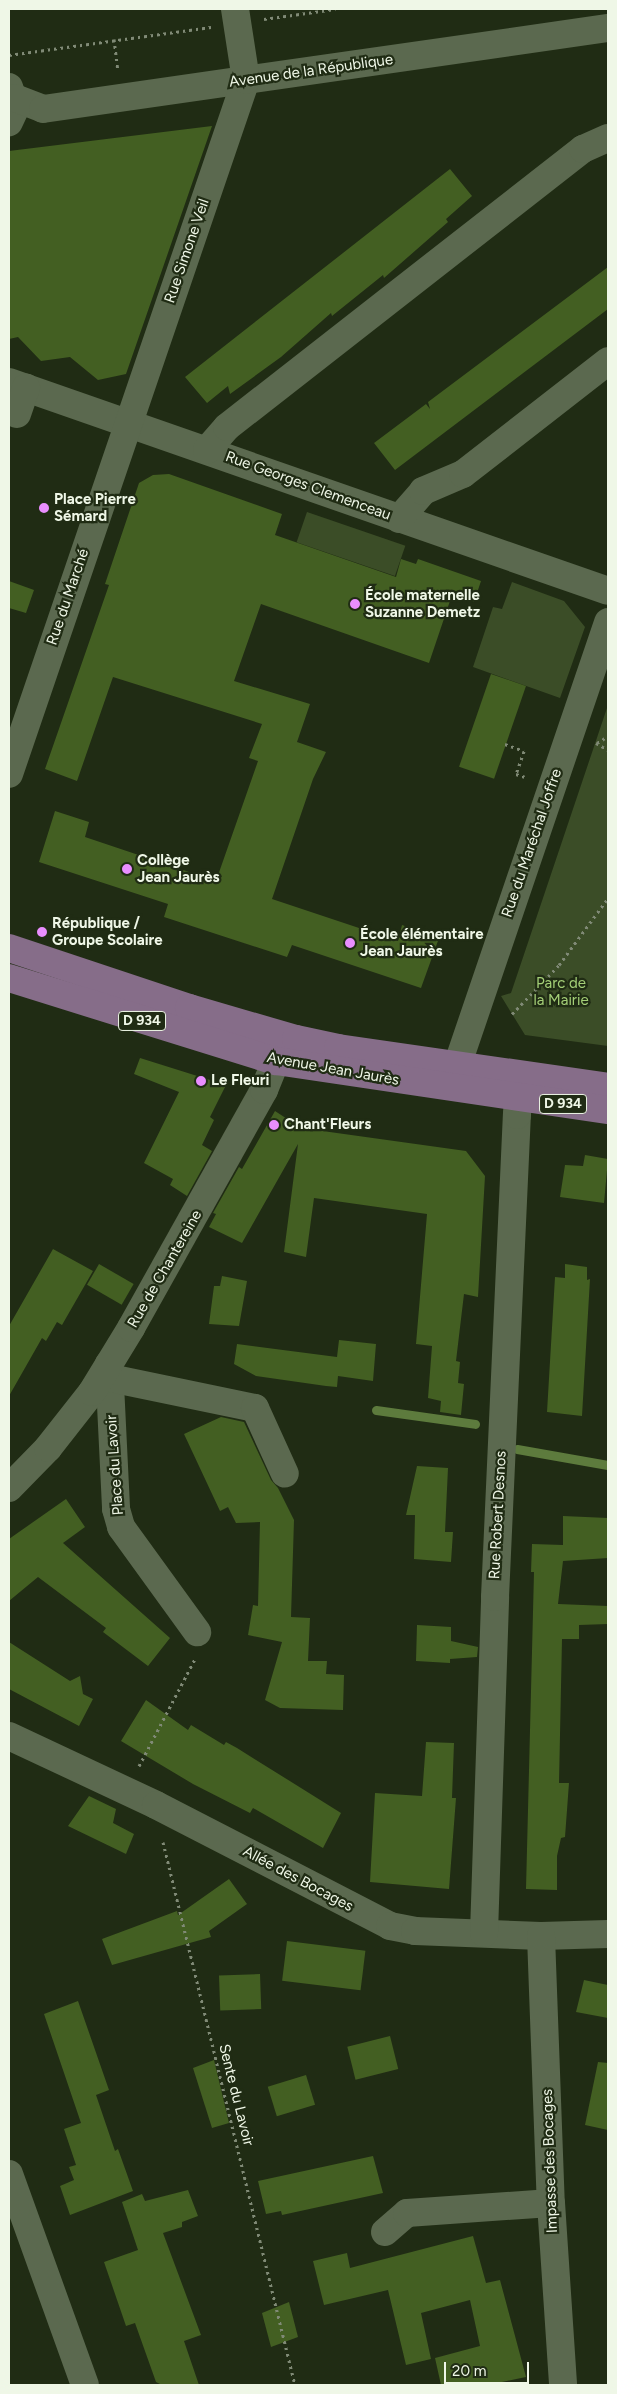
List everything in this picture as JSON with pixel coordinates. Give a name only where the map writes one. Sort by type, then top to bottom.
[{"type":"main road","name":"Avenue Jean Jaurès","points":[[9,948],[262,1030],[338,1048],[457,1066]]},
{"type":"main road","name":"Avenue Jean Jaurès","points":[[9,978],[276,1062],[518,1098]]},
{"type":"main road","name":"D 934","points":[[457,1066],[608,1087]]},
{"type":"main road","name":"D 934","points":[[518,1098],[608,1110]]},
{"type":"street","points":[[236,16],[246,80]]},
{"type":"street","name":"Avenue de la République","points":[[11,102],[43,109],[608,28]]},
{"type":"street","name":"Rue Simone Veil","points":[[128,421],[246,80]]},
{"type":"street","points":[[207,450],[227,427],[583,149],[608,138]]},
{"type":"street","points":[[399,519],[423,491],[463,474],[608,361]]},
{"type":"street","points":[[17,414],[18,385]]},
{"type":"street","name":"Rue Georges Clemenceau","points":[[18,385],[128,421],[399,519],[496,564],[608,591]]},
{"type":"street","name":"Rue du Marché","points":[[9,774],[68,567],[128,421]]},
{"type":"street","name":"Rue du Maréchal Joffre","points":[[457,1066],[608,622]]},
{"type":"street","points":[[262,1030],[272,1044],[276,1062]]},
{"type":"street","name":"Rue de Chantereine","points":[[14,1476],[109,1371],[230,1156],[276,1062]]},
{"type":"street","points":[[518,1098],[535,1086],[558,1090],[572,1082]]},
{"type":"street","name":"Rue Robert Desnos","points":[[484,1933],[495,1597],[518,1098]]},
{"type":"street","points":[[109,1371],[255,1408],[285,1474]]},
{"type":"street","name":"Place du Lavoir","points":[[109,1371],[116,1509],[120,1527],[198,1632]]},
{"type":"street","name":"Allée des Bocages","points":[[9,1736],[126,1791],[390,1926],[415,1931],[541,1936],[608,1934]]},
{"type":"street","name":"Impasse des Bocages","points":[[541,1936],[551,2202],[563,2385]]},
{"type":"street","points":[[9,2174],[85,2385]]},
{"type":"street","points":[[385,2232],[407,2213],[551,2202]]},
{"type":"path","points":[[9,56],[236,16],[335,9]]},
{"type":"path","points":[[608,736],[596,743],[608,750]]},
{"type":"path","points":[[505,744],[524,751],[516,774],[551,787]]},
{"type":"path","points":[[512,1014],[559,965],[608,898]]},
{"type":"path","points":[[126,1791],[202,1646],[198,1632]]},
{"type":"path","name":"Sente du Lavoir","points":[[170,1813],[161,1830],[295,2385]]},
{"type":"green space","points":[[307,512],[405,546],[395,576],[297,542]]},
{"type":"green space","points":[[512,582],[564,601],[585,627],[560,698],[473,667],[493,607],[502,609]]},
{"type":"green space","name":"Parc de la Mairie","points":[[608,705],[608,1046],[525,1035],[501,996],[511,993]]},
{"type":"building","points":[[212,126],[126,374],[98,380],[70,357],[41,361],[18,337],[9,339],[9,151]]},
{"type":"building","points":[[450,169],[472,196],[446,219],[448,222],[384,278],[383,275],[332,316],[331,313],[281,357],[230,394],[228,386],[207,403],[185,377]]},
{"type":"building","points":[[608,267],[608,309],[395,470],[374,443],[426,404],[430,409],[428,402]]},
{"type":"building","points":[[169,474],[282,514],[275,535],[396,577],[401,559],[416,564],[418,559],[481,581],[474,602],[452,595],[429,663],[261,604],[234,681],[310,704],[297,742],[326,752],[313,779],[272,899],[398,941],[402,925],[439,938],[421,988],[292,945],[287,957],[164,917],[168,904],[39,862],[55,811],[89,822],[85,837],[216,881],[258,761],[249,758],[262,724],[113,677],[77,781],[45,769],[109,585],[105,584],[139,483],[153,475]]},
{"type":"building","points":[[9,581],[34,590],[26,613],[9,608]]},
{"type":"building","points":[[491,674],[526,686],[494,779],[459,767]]},
{"type":"building","points":[[140,1058],[226,1085],[210,1117],[214,1120],[202,1145],[212,1151],[187,1196],[170,1185],[173,1179],[144,1163],[179,1092],[134,1074]]},
{"type":"building","points":[[275,1111],[301,1128],[466,1151],[485,1176],[478,1297],[464,1294],[456,1361],[460,1362],[458,1383],[464,1384],[461,1415],[440,1412],[441,1401],[428,1398],[432,1346],[416,1344],[427,1214],[314,1198],[306,1257],[284,1252],[298,1144],[242,1243],[209,1227],[216,1214],[213,1213],[239,1167],[242,1169]]},
{"type":"building","points":[[585,1155],[608,1159],[604,1203],[560,1197],[565,1165],[583,1166]]},
{"type":"building","points":[[53,1249],[93,1271],[62,1325],[57,1322],[46,1341],[42,1338],[9,1396],[9,1326]]},
{"type":"building","points":[[99,1264],[134,1284],[122,1305],[87,1285]]},
{"type":"building","points":[[565,1264],[587,1267],[587,1280],[590,1279],[582,1416],[547,1412],[555,1277],[565,1278]]},
{"type":"building","points":[[222,1276],[247,1281],[239,1326],[209,1324],[214,1286],[220,1286]]},
{"type":"building","points":[[339,1340],[376,1344],[373,1381],[338,1376],[337,1387],[326,1386],[256,1376],[234,1364],[237,1344],[337,1357]]},
{"type":"building","points":[[221,1417],[244,1422],[271,1480],[278,1488],[294,1520],[291,1617],[310,1618],[308,1661],[327,1661],[326,1674],[344,1675],[343,1710],[280,1708],[265,1700],[282,1642],[248,1635],[253,1605],[258,1606],[260,1522],[236,1523],[228,1507],[220,1511],[184,1434]]},
{"type":"building","points":[[417,1466],[448,1468],[445,1532],[453,1532],[451,1562],[414,1559],[415,1515],[406,1515]]},
{"type":"building","points":[[66,1499],[85,1527],[63,1543],[170,1638],[148,1666],[103,1632],[106,1628],[38,1577],[9,1601],[9,1539]]},
{"type":"building","points":[[563,1516],[608,1518],[608,1558],[563,1561],[558,1604],[608,1606],[608,1624],[579,1625],[579,1639],[562,1639],[559,1783],[569,1783],[565,1837],[561,1838],[557,1856],[557,1890],[526,1889],[534,1572],[531,1572],[532,1544],[563,1545]]},
{"type":"building","points":[[417,1625],[451,1627],[451,1641],[478,1647],[477,1657],[450,1659],[450,1663],[416,1661]]},
{"type":"building","points":[[9,1642],[70,1681],[80,1676],[83,1694],[93,1699],[79,1726],[9,1689]]},
{"type":"building","points":[[146,1700],[188,1730],[191,1725],[224,1745],[226,1742],[341,1813],[323,1848],[253,1808],[250,1813],[193,1784],[121,1741]]},
{"type":"building","points":[[426,1742],[454,1743],[452,1798],[456,1798],[449,1889],[370,1882],[375,1793],[422,1796]]},
{"type":"building","points":[[89,1796],[116,1809],[113,1823],[134,1834],[126,1854],[68,1826]]},
{"type":"building","points":[[229,1879],[247,1904],[209,1931],[211,1937],[112,1965],[102,1939],[177,1911],[178,1915]]},
{"type":"building","points":[[287,1941],[365,1951],[361,1990],[282,1981]]},
{"type":"building","points":[[260,1974],[261,2009],[220,2010],[219,1975]]},
{"type":"building","points":[[584,1980],[608,1985],[608,2018],[576,2012]]},
{"type":"building","points":[[78,2001],[109,2090],[96,2095],[115,2151],[118,2149],[133,2191],[70,2215],[60,2186],[74,2180],[69,2167],[76,2165],[64,2129],[81,2123],[44,2014]]},
{"type":"building","points":[[390,2036],[398,2069],[356,2080],[347,2047]]},
{"type":"building","points":[[214,2060],[229,2123],[212,2128],[193,2068]]},
{"type":"building","points":[[598,2062],[608,2063],[608,2130],[585,2125]]},
{"type":"building","points":[[306,2075],[315,2105],[277,2116],[268,2087]]},
{"type":"building","points":[[373,2156],[383,2193],[282,2215],[281,2211],[266,2214],[258,2181]]},
{"type":"building","points":[[188,2190],[198,2216],[182,2222],[182,2227],[163,2233],[201,2335],[184,2341],[199,2385],[162,2385],[156,2382],[135,2323],[126,2326],[104,2262],[138,2250],[122,2202],[142,2194],[145,2201]]},
{"type":"building","points":[[473,2236],[486,2283],[500,2280],[526,2377],[488,2385],[441,2385],[435,2358],[480,2346],[470,2300],[421,2313],[431,2359],[406,2365],[388,2290],[324,2305],[313,2261],[347,2253],[350,2268]]},
{"type":"building","points":[[289,2302],[298,2337],[271,2347],[262,2313]]},
{"type":"waterway","points":[[376,1410],[475,1424]]},
{"type":"waterway","points":[[517,1449],[608,1465]]},
{"type":"place","name":"Place Pierre Sémard","points":[[44,508]]},
{"type":"place","name":"École maternelle Suzanne Demetz","points":[[355,604]]},
{"type":"place","name":"Collège Jean Jaurès","points":[[127,869]]},
{"type":"place","name":"République / Groupe Scolaire","points":[[42,932]]},
{"type":"place","name":"École élémentaire Jean Jaurès","points":[[350,943]]},
{"type":"place","name":"Le Fleuri","points":[[201,1081]]},
{"type":"place","name":"Chant'Fleurs","points":[[274,1125]]}]
